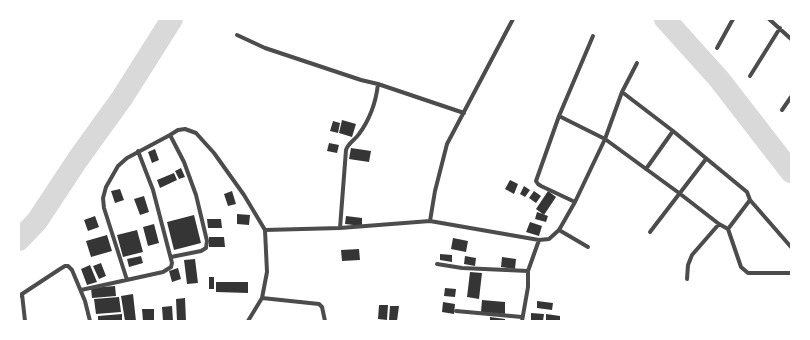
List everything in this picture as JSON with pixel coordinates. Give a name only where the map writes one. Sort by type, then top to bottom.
[{"type":"street","points":[[430,221],[435,191],[447,144],[513,19]]},
{"type":"street","points":[[717,48],[733,19]]},
{"type":"street","points":[[769,19],[791,39]]},
{"type":"street","points":[[750,76],[780,28]]},
{"type":"street","points":[[237,35],[265,48],[464,113]]},
{"type":"street","points":[[575,202],[541,186],[537,182],[559,116],[593,36]]},
{"type":"street","points":[[265,230],[340,228],[430,221],[539,240],[549,239],[559,230],[575,202],[605,139],[622,92],[637,63]]},
{"type":"street","points":[[340,228],[346,150],[349,144],[356,138],[369,117],[377,93],[378,84]]},
{"type":"street","points":[[622,92],[743,188],[747,192],[750,200],[791,247]]},
{"type":"street","points":[[782,110],[791,97]]},
{"type":"street","points":[[559,116],[605,139],[719,224],[728,228],[741,267],[745,271],[748,273],[791,273]]},
{"type":"street","points":[[127,280],[104,208],[103,198],[106,187],[115,171],[127,158],[178,130],[185,129],[196,133],[214,154],[244,195],[265,230],[268,272],[262,298],[248,321]]},
{"type":"street","points":[[646,170],[673,131]]},
{"type":"street","points":[[170,135],[184,162],[196,195],[207,241],[206,248],[201,251],[171,257]]},
{"type":"street","points":[[81,290],[166,271],[171,267],[171,257],[153,190],[138,152]]},
{"type":"street","points":[[650,232],[706,159]]},
{"type":"street","points":[[728,228],[750,200]]},
{"type":"street","points":[[687,279],[688,265],[692,255],[719,224]]},
{"type":"street","points":[[559,230],[588,247]]},
{"type":"street","points":[[456,312],[522,319],[528,287],[528,271],[539,240]]},
{"type":"street","points":[[437,264],[462,268],[528,271]]},
{"type":"street","points":[[25,321],[20,295],[65,266],[68,266],[72,270],[81,290],[90,321]]},
{"type":"street","points":[[262,298],[320,304],[325,321]]},
{"type":"building","points":[[342,120],[356,124],[352,137],[339,133]]},
{"type":"building","points":[[333,121],[340,123],[338,133],[330,131]]},
{"type":"building","points":[[329,143],[339,145],[337,153],[327,151]]},
{"type":"building","points":[[351,148],[371,151],[369,162],[349,159]]},
{"type":"building","points":[[155,149],[159,160],[152,163],[148,152]]},
{"type":"building","points":[[181,168],[185,177],[179,179],[175,171]]},
{"type":"building","points":[[174,173],[177,180],[160,188],[157,180]]},
{"type":"building","points":[[510,180],[518,184],[514,194],[505,189]]},
{"type":"building","points":[[524,186],[530,190],[525,197],[520,194]]},
{"type":"building","points":[[120,189],[124,200],[115,203],[111,191]]},
{"type":"building","points":[[232,191],[236,204],[228,206],[224,194]]},
{"type":"building","points":[[534,191],[541,196],[536,203],[529,198]]},
{"type":"building","points":[[548,191],[556,197],[544,215],[536,209]]},
{"type":"building","points":[[144,196],[149,212],[140,215],[134,199]]},
{"type":"building","points":[[537,212],[548,216],[546,222],[535,219]]},
{"type":"building","points":[[237,214],[250,215],[249,225],[237,224]]},
{"type":"building","points":[[194,215],[201,243],[174,250],[167,222]]},
{"type":"building","points":[[95,216],[99,227],[88,231],[84,220]]},
{"type":"building","points":[[346,216],[362,218],[362,226],[345,224]]},
{"type":"building","points":[[207,219],[221,219],[222,228],[208,228]]},
{"type":"building","points":[[530,222],[542,226],[539,236],[526,232]]},
{"type":"building","points":[[154,224],[159,243],[148,246],[143,227]]},
{"type":"building","points":[[137,230],[143,252],[123,257],[117,235]]},
{"type":"building","points":[[107,235],[112,251],[91,257],[86,241]]},
{"type":"building","points":[[209,237],[224,237],[225,247],[209,247]]},
{"type":"building","points":[[453,238],[468,241],[466,252],[451,249]]},
{"type":"building","points":[[359,249],[360,260],[342,261],[341,250]]},
{"type":"building","points":[[440,254],[452,255],[452,262],[440,260]]},
{"type":"building","points":[[141,256],[143,263],[129,267],[127,259]]},
{"type":"building","points":[[465,256],[476,258],[475,266],[464,264]]},
{"type":"building","points":[[502,257],[516,259],[515,269],[501,267]]},
{"type":"building","points":[[195,259],[198,283],[187,284],[184,260]]},
{"type":"building","points":[[101,263],[106,276],[99,279],[93,266]]},
{"type":"building","points":[[90,265],[97,282],[87,285],[81,269]]},
{"type":"building","points":[[178,268],[181,279],[172,282],[169,271]]},
{"type":"building","points":[[470,272],[482,273],[479,299],[467,297]]},
{"type":"building","points":[[209,277],[214,277],[214,289],[209,289]]},
{"type":"building","points":[[216,282],[248,282],[248,293],[216,292]]},
{"type":"building","points":[[115,286],[116,296],[92,298],[91,288]]},
{"type":"building","points":[[445,288],[456,289],[455,297],[444,296]]},
{"type":"building","points":[[133,294],[136,321],[125,321],[121,296]]},
{"type":"building","points":[[119,297],[121,312],[96,314],[94,299]]},
{"type":"building","points":[[185,298],[186,321],[177,321],[176,299]]},
{"type":"building","points":[[482,300],[505,302],[505,314],[481,312]]},
{"type":"building","points":[[537,301],[553,303],[552,310],[537,308]]},
{"type":"building","points":[[443,302],[455,304],[454,314],[442,312]]},
{"type":"building","points":[[379,305],[388,305],[387,320],[378,319]]},
{"type":"building","points":[[172,306],[173,321],[163,321],[162,307]]},
{"type":"building","points":[[390,306],[399,306],[397,321],[389,320]]},
{"type":"building","points":[[142,309],[154,309],[154,321],[143,321]]},
{"type":"building","points":[[531,313],[544,314],[543,321],[531,321]]},
{"type":"building","points":[[122,314],[122,321],[98,321],[98,316]]},
{"type":"building","points":[[546,314],[560,316],[560,321],[546,321]]},
{"type":"building","points":[[490,317],[505,319],[505,321],[490,321]]},
{"type":"waterway","points":[[19,240],[37,221],[78,159],[122,98],[172,19]]},
{"type":"waterway","points":[[665,19],[719,79],[791,172]]}]
